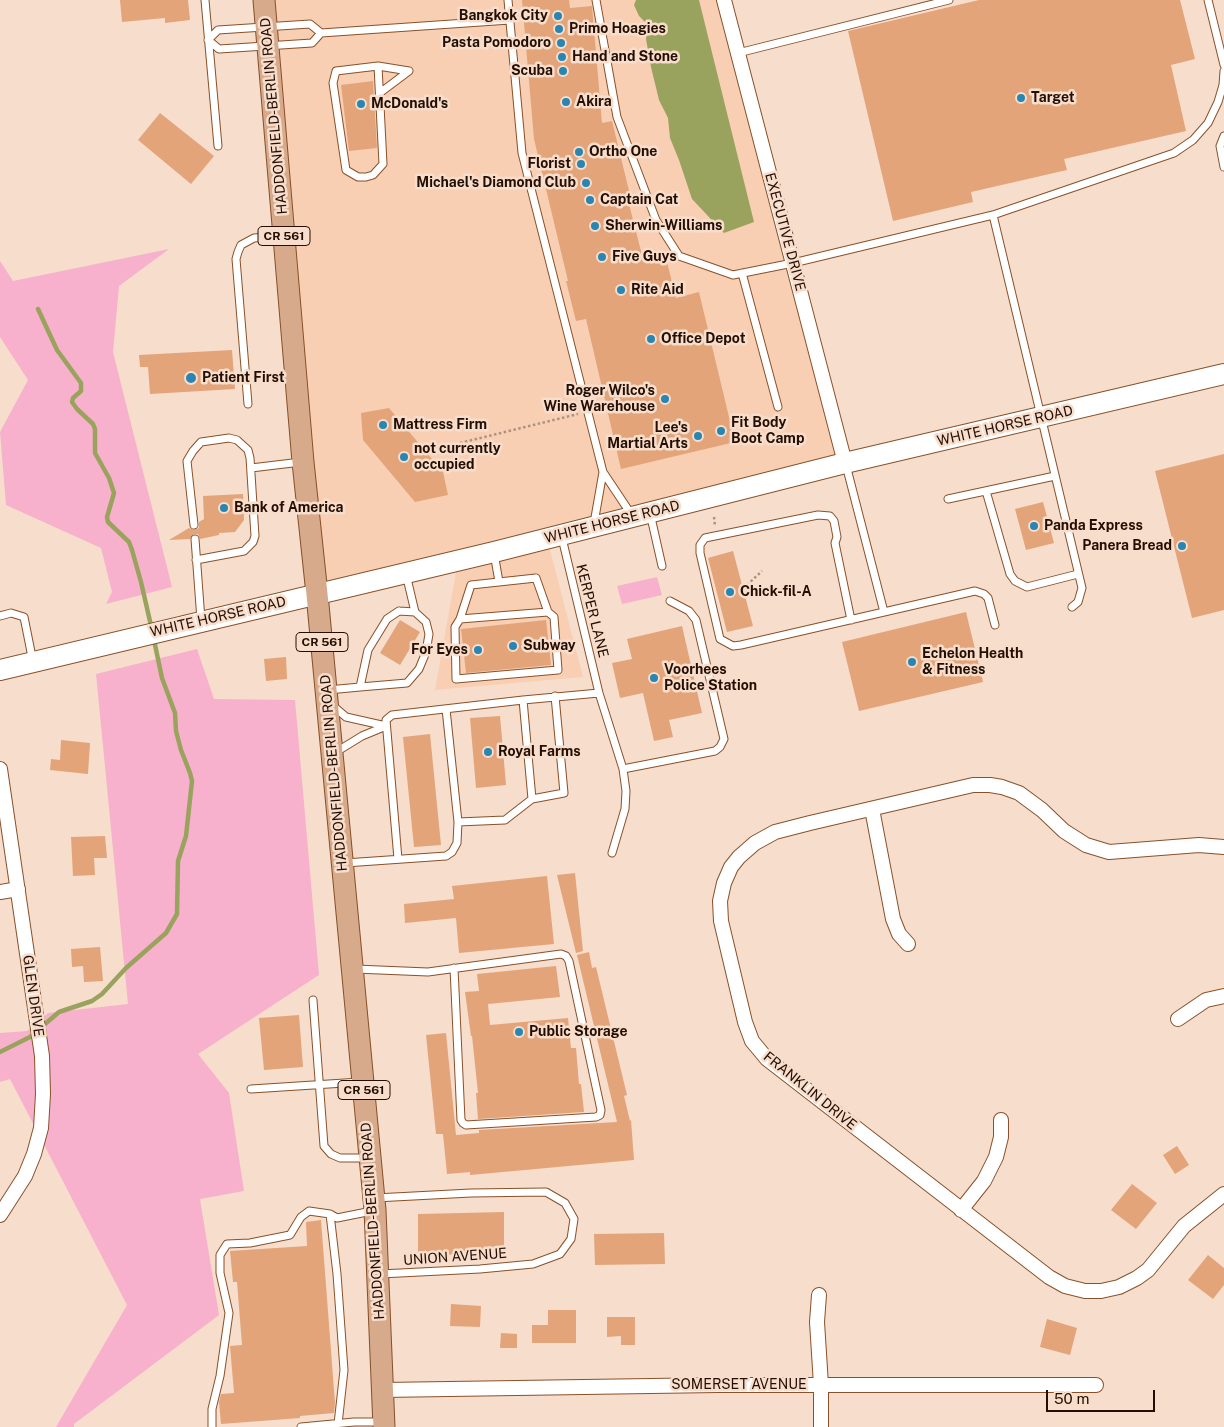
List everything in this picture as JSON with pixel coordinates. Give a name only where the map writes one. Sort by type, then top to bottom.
[{"type":"main road","name":"HADDONFIELD-BERLIN ROAD","points":[[264,0],[303,462],[327,695],[374,1204],[383,1424]]},
{"type":"main road","name":"WHITE HORSE ROAD","points":[[0,670],[494,552],[845,463],[1222,377]]},
{"type":"street","name":"EXECUTIVE DRIVE","points":[[724,0],[845,463]]},
{"type":"street","name":"GLEN DRIVE","points":[[0,769],[42,1056],[43,1094],[41,1128],[34,1154],[24,1176],[0,1215]]},
{"type":"street","name":"FRANKLIN DRIVE","points":[[1224,847],[1199,846],[1109,852],[1086,845],[1064,831],[1042,810],[1019,793],[1002,786],[973,785],[775,832],[755,843],[739,857],[724,883],[720,901],[721,921],[745,1022],[752,1041],[767,1059],[1049,1278],[1065,1286],[1085,1291],[1119,1288],[1148,1270],[1184,1226],[1224,1194]]},
{"type":"street","points":[[872,809],[893,918],[900,934],[908,944]]},
{"type":"street","points":[[0,892],[18,889]]},
{"type":"street","points":[[1178,1019],[1206,1000],[1224,996]]},
{"type":"street","points":[[961,1210],[984,1181],[996,1157],[1001,1137],[1002,1120]]},
{"type":"street","points":[[819,1295],[817,1322],[822,1384],[821,1427]]},
{"type":"street","name":"SOMERSET AVENUE","points":[[382,1390],[822,1384],[1096,1384]]},
{"type":"lane","points":[[205,0],[218,146]]},
{"type":"lane","points":[[508,0],[522,153],[603,472],[594,526]]},
{"type":"lane","points":[[596,0],[617,117],[656,220],[679,256],[732,275],[793,263],[993,216],[1174,153],[1193,140],[1208,123],[1218,102],[1223,85],[1224,72]]},
{"type":"lane","points":[[738,53],[949,0]]},
{"type":"lane","points":[[1208,0],[1224,65]]},
{"type":"lane","points":[[208,40],[219,49],[310,24],[321,33],[510,20]]},
{"type":"lane","points":[[208,40],[218,30],[312,43],[321,33]]},
{"type":"lane","points":[[378,66],[383,164],[373,175],[358,177],[346,170],[333,83],[336,71],[378,66],[409,71],[380,92]]},
{"type":"lane","points":[[1224,136],[1220,146],[1224,166]]},
{"type":"lane","points":[[993,216],[1082,588],[1078,602],[1072,607]]},
{"type":"lane","points":[[248,404],[236,259],[241,245],[254,238],[284,236]]},
{"type":"lane","points":[[742,273],[778,407]]},
{"type":"lane","points":[[194,525],[188,461],[193,451],[201,442],[229,438],[237,440],[248,450],[251,468],[256,529],[253,542],[244,550],[196,560]]},
{"type":"lane","points":[[251,468],[303,462]]},
{"type":"lane","points":[[845,463],[884,612]]},
{"type":"lane","points":[[603,472],[641,515],[662,566]]},
{"type":"lane","points":[[948,499],[1055,476]]},
{"type":"lane","points":[[986,491],[1010,574],[1014,581],[1026,587],[1078,574]]},
{"type":"lane","points":[[851,620],[835,543],[837,537],[834,521],[830,516],[825,515],[705,538],[700,545],[699,549],[720,638],[730,645],[741,646],[975,591],[984,594],[988,598],[994,625]]},
{"type":"lane","name":"KERPER LANE","points":[[561,535],[599,693],[623,769],[626,791],[625,809],[612,853]]},
{"type":"lane","points":[[195,539],[201,621]]},
{"type":"lane","points":[[494,552],[499,582]]},
{"type":"lane","points":[[386,726],[346,716],[327,695],[360,687],[407,683],[419,669],[426,652],[429,634],[426,622],[415,612],[405,573]]},
{"type":"lane","points":[[536,578],[548,612],[554,618],[558,670],[456,679],[455,627],[460,619],[471,585],[536,578]]},
{"type":"lane","points":[[623,769],[715,751],[720,747],[724,739],[696,620],[689,611],[670,602]]},
{"type":"lane","points":[[360,687],[368,650],[387,619],[398,611],[415,612]]},
{"type":"lane","points":[[460,619],[548,612]]},
{"type":"lane","points":[[0,616],[11,614],[24,617],[34,662]]},
{"type":"lane","points":[[398,859],[386,726],[386,720],[392,714],[599,693]]},
{"type":"lane","points":[[458,822],[505,820],[532,799],[564,793],[555,696]]},
{"type":"lane","points":[[523,700],[532,799]]},
{"type":"lane","points":[[342,863],[446,856],[452,852],[457,843],[458,822],[446,708]]},
{"type":"lane","points":[[332,755],[347,744],[386,726]]},
{"type":"lane","points":[[353,969],[428,972],[454,968],[561,954],[566,956],[569,961],[601,1110],[600,1115],[596,1117],[466,1125],[464,1123],[462,1120],[454,968]]},
{"type":"lane","points":[[313,1000],[324,1146],[331,1154],[340,1158],[370,1158]]},
{"type":"lane","points":[[251,1089],[363,1082]]},
{"type":"lane","name":"UNION AVENUE","points":[[212,1427],[212,1409],[220,1376],[229,1313],[220,1273],[220,1255],[228,1244],[250,1243],[290,1235],[301,1217],[308,1211],[334,1216],[374,1204],[471,1193],[546,1192],[564,1203],[574,1219],[571,1239],[560,1254],[533,1264],[480,1269],[378,1274]]},
{"type":"lane","points":[[334,1216],[344,1370],[342,1423]]},
{"type":"lane","points":[[301,1427],[342,1423],[383,1424]]},
{"type":"path","points":[[460,443],[578,414]]},
{"type":"path","points":[[714,517],[716,530]]},
{"type":"path","points":[[747,585],[762,571]]},
{"type":"shaded area","points":[[264,0],[724,0],[845,463],[547,538],[583,677],[435,690],[458,561],[317,594]]},
{"type":"shaded area","points":[[636,0],[699,0],[754,222],[724,233],[692,199],[670,138],[668,118],[659,100],[646,39],[647,24],[639,16],[634,5]]},
{"type":"shaded area","points":[[169,249],[119,286],[113,352],[172,587],[106,604],[112,592],[101,548],[6,505],[0,432],[28,380],[0,337],[0,261],[13,281]]},
{"type":"shaded area","points":[[657,577],[662,595],[622,604],[617,586]]},
{"type":"shaded area","points":[[197,649],[214,699],[295,700],[319,975],[198,1054],[229,1093],[244,1191],[200,1199],[219,1315],[74,1424],[74,1427],[56,1427],[127,1305],[10,1079],[0,1082],[0,1033],[27,1031],[48,1013],[128,1004],[96,674]]},
{"type":"building","points":[[120,0],[188,0],[190,20],[165,23],[165,18],[122,22]]},
{"type":"building","points":[[522,0],[569,0],[570,8],[592,6],[602,123],[612,121],[632,203],[629,204],[644,263],[666,258],[676,298],[699,292],[735,442],[621,469],[586,319],[576,321],[534,139]]},
{"type":"building","name":"Target","points":[[979,0],[1180,0],[1195,59],[1171,65],[1186,131],[1064,159],[1067,170],[971,192],[973,202],[893,221],[848,31]]},
{"type":"building","name":"McDonald's","points":[[373,81],[377,148],[349,151],[341,85]]},
{"type":"building","points":[[160,113],[214,156],[191,184],[138,140]]},
{"type":"building","name":"Patient First","points":[[232,350],[235,389],[150,394],[148,367],[140,367],[139,355]]},
{"type":"building","points":[[389,408],[443,472],[448,495],[415,502],[363,440],[361,413]]},
{"type":"building","points":[[1224,454],[1224,610],[1192,618],[1155,471]]},
{"type":"building","name":"Bank of America","points":[[243,494],[244,520],[235,532],[219,533],[219,535],[200,539],[198,534],[194,534],[190,539],[169,540],[189,528],[194,530],[199,528],[199,522],[204,519],[203,496]]},
{"type":"building","name":"Panda Express","points":[[1043,502],[1054,543],[1026,550],[1015,509]]},
{"type":"building","name":"Chick-fil-A","points":[[733,551],[753,626],[727,632],[708,558]]},
{"type":"building","name":"Echelon Health & Fitness","points":[[966,612],[983,682],[859,711],[842,642]]},
{"type":"building","points":[[400,620],[420,632],[400,665],[380,653]]},
{"type":"building","points":[[546,620],[551,665],[466,673],[461,629]]},
{"type":"building","name":"Voorhees Police Station","points":[[682,626],[702,713],[669,720],[673,737],[654,741],[643,693],[620,698],[612,663],[632,659],[627,639]]},
{"type":"building","points":[[286,657],[287,679],[266,681],[264,659]]},
{"type":"building","name":"Royal Farms","points":[[500,716],[506,785],[476,788],[470,718]]},
{"type":"building","points":[[430,734],[441,845],[414,847],[403,737]]},
{"type":"building","points":[[61,740],[90,743],[88,774],[50,770],[51,759],[60,760]]},
{"type":"building","points":[[105,836],[107,858],[94,858],[95,875],[73,876],[71,837]]},
{"type":"building","points":[[575,873],[583,951],[576,953],[557,875]]},
{"type":"building","points":[[547,876],[554,944],[459,953],[456,918],[405,923],[404,904],[454,899],[452,886]]},
{"type":"building","points":[[100,947],[103,981],[84,982],[83,966],[72,967],[71,949]]},
{"type":"building","points":[[589,952],[592,968],[596,967],[627,1095],[624,1096],[631,1120],[634,1160],[470,1175],[470,1172],[447,1174],[443,1134],[436,1134],[426,1035],[446,1033],[456,1135],[479,1133],[479,1130],[617,1122],[577,955]]},
{"type":"building","points":[[556,966],[560,997],[488,1004],[490,1025],[568,1018],[571,1048],[576,1048],[584,1112],[478,1119],[476,1093],[478,1093],[465,992],[479,991],[477,974]]},
{"type":"building","points":[[299,1015],[303,1067],[264,1070],[259,1018]]},
{"type":"building","points":[[1177,1146],[1189,1165],[1175,1174],[1163,1155]]},
{"type":"building","points":[[1132,1184],[1157,1203],[1136,1229],[1111,1210]]},
{"type":"building","points":[[504,1212],[504,1254],[418,1255],[418,1214]]},
{"type":"building","points":[[321,1220],[335,1403],[334,1413],[300,1416],[300,1418],[221,1424],[219,1402],[221,1394],[234,1393],[230,1346],[242,1345],[237,1282],[233,1282],[230,1251],[307,1246],[306,1222]]},
{"type":"building","points":[[664,1233],[665,1264],[595,1265],[594,1234]]},
{"type":"building","points":[[1208,1255],[1224,1268],[1224,1285],[1213,1299],[1188,1280]]},
{"type":"building","points":[[451,1304],[481,1306],[480,1327],[450,1326]]},
{"type":"building","points":[[548,1310],[576,1310],[576,1343],[532,1343],[532,1325],[548,1325]]},
{"type":"building","points":[[607,1317],[635,1317],[635,1345],[621,1345],[621,1336],[607,1337]]},
{"type":"building","points":[[1047,1319],[1077,1328],[1070,1355],[1040,1347]]},
{"type":"building","points":[[501,1333],[517,1334],[517,1348],[500,1348]]},
{"type":"waterway","points":[[38,309],[57,350],[81,383],[81,391],[73,398],[72,402],[93,424],[95,429],[95,453],[109,478],[114,493],[107,517],[108,522],[129,542],[152,630]]},
{"type":"waterway","points":[[0,1052],[30,1037],[59,1012],[92,1001],[102,994],[126,968],[166,933],[177,914],[178,861],[186,836],[192,781],[181,750],[176,731],[175,713],[162,678],[154,640]]},
{"type":"place","name":"Bangkok City","points":[[558,16]]},
{"type":"place","name":"Primo Hoagies","points":[[559,29]]},
{"type":"place","name":"Pasta Pomodoro","points":[[561,43]]},
{"type":"place","name":"Hand and Stone","points":[[562,57]]},
{"type":"place","name":"Scuba","points":[[563,71]]},
{"type":"place","name":"Target","points":[[1021,98]]},
{"type":"place","name":"Akira","points":[[566,102]]},
{"type":"place","name":"McDonald's","points":[[361,104]]},
{"type":"place","name":"Ortho One","points":[[579,152]]},
{"type":"place","name":"Florist","points":[[581,164]]},
{"type":"place","name":"Michael's Diamond Club","points":[[586,183]]},
{"type":"place","name":"Captain Cat","points":[[590,200]]},
{"type":"place","name":"Sherwin-Williams","points":[[595,226]]},
{"type":"place","name":"Five Guys","points":[[602,257]]},
{"type":"place","name":"Rite Aid","points":[[621,290]]},
{"type":"place","name":"Office Depot","points":[[651,339]]},
{"type":"place","name":"Patient First","points":[[191,378]]},
{"type":"place","name":"Roger Wilco's Wine Warehouse","points":[[665,399]]},
{"type":"place","name":"Mattress Firm","points":[[383,425]]},
{"type":"place","name":"Fit Body Boot Camp","points":[[721,431]]},
{"type":"place","name":"Lee's Martial Arts","points":[[698,436]]},
{"type":"place","name":"not currently occupied","points":[[404,457]]},
{"type":"place","name":"Bank of America","points":[[224,508]]},
{"type":"place","name":"Panda Express","points":[[1034,526]]},
{"type":"place","name":"Panera Bread","points":[[1182,546]]},
{"type":"place","name":"Chick-fil-A","points":[[730,592]]},
{"type":"place","name":"Subway","points":[[513,646]]},
{"type":"place","name":"For Eyes","points":[[478,650]]},
{"type":"place","name":"Echelon Health & Fitness","points":[[912,662]]},
{"type":"place","name":"Voorhees Police Station","points":[[654,678]]},
{"type":"place","name":"Royal Farms","points":[[488,752]]},
{"type":"place","name":"Public Storage","points":[[519,1032]]}]
